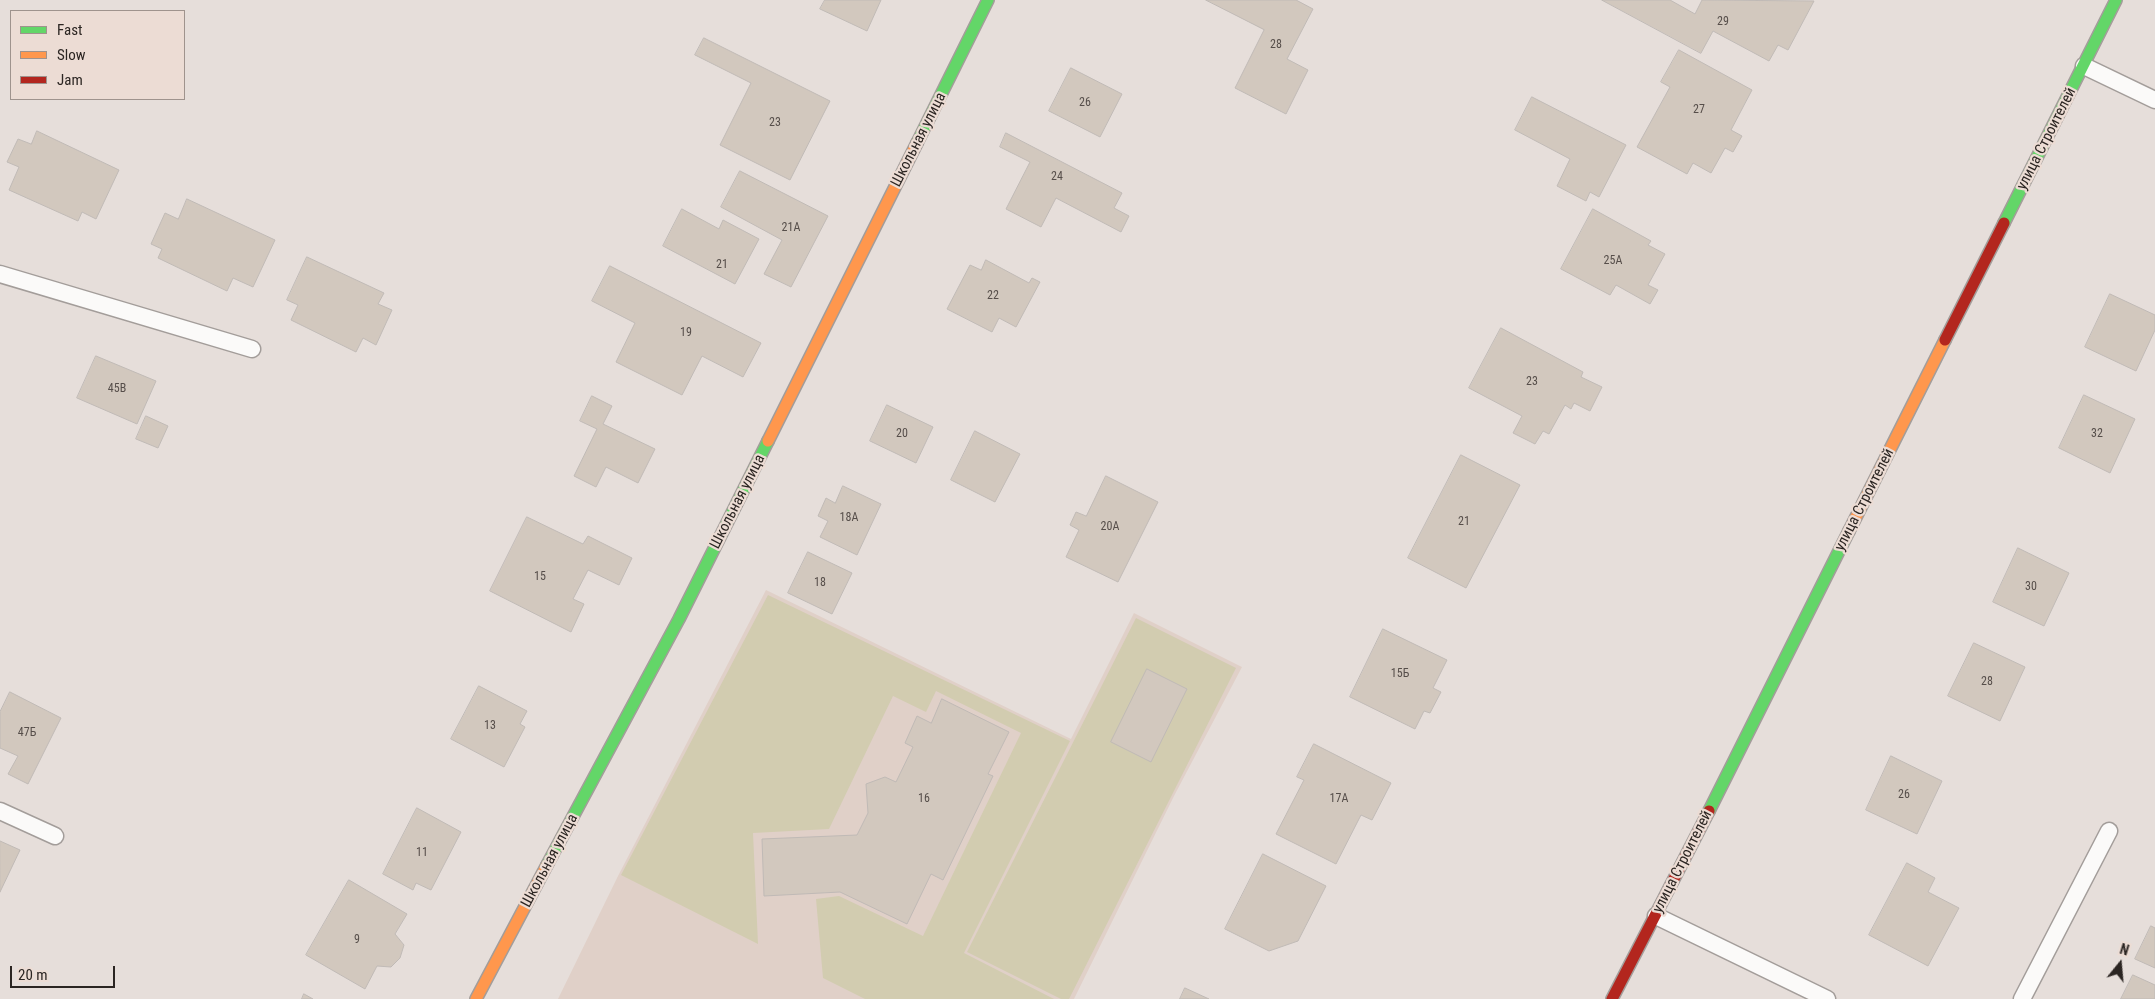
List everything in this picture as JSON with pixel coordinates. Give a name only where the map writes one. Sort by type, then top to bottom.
[{"type":"main road","name":"Школьная улица","points":[[476,999],[679,620],[988,0]]},
{"type":"main road","name":"улица Строителей","points":[[1612,999],[1656,916],[2116,0]]},
{"type":"lane","points":[[2084,66],[2155,100]]},
{"type":"lane","points":[[0,274],[252,349]]},
{"type":"lane","points":[[0,811],[55,836]]},
{"type":"lane","points":[[2022,999],[2109,831]]},
{"type":"lane","points":[[1656,916],[1827,999]]},
{"type":"shaded area","points":[[766,590],[1071,739],[1134,613],[1242,667],[1174,796],[1074,999],[558,999],[618,876]]},
{"type":"shaded area","points":[[768,595],[1070,741],[964,953],[1054,999],[865,999],[823,978],[816,899],[839,896],[923,936],[1021,733],[936,691],[926,712],[893,696],[829,829],[753,833],[758,944],[621,875]]},
{"type":"shaded area","points":[[1136,618],[1236,668],[1069,999],[1061,999],[967,952]]},
{"type":"building","points":[[825,0],[881,0],[867,31],[820,9]]},
{"type":"building","points":[[1206,0],[1296,0],[1313,9],[1287,59],[1308,70],[1286,114],[1235,88],[1264,30]]},
{"type":"building","points":[[1602,0],[1670,0],[1695,14],[1702,0],[1814,1],[1788,50],[1778,45],[1769,61],[1713,31],[1701,53]]},
{"type":"building","points":[[704,38],[830,101],[790,180],[720,145],[751,83],[695,55]]},
{"type":"building","points":[[1679,50],[1752,90],[1731,130],[1742,136],[1733,152],[1725,148],[1711,173],[1693,163],[1687,174],[1637,147],[1670,87],[1661,82]]},
{"type":"building","points":[[1071,68],[1122,94],[1100,137],[1049,111]]},
{"type":"building","points":[[1532,97],[1626,145],[1599,197],[1590,192],[1586,201],[1557,186],[1570,159],[1515,130]]},
{"type":"building","points":[[37,131],[119,170],[96,219],[82,212],[78,221],[9,190],[19,167],[7,162],[18,139],[31,144]]},
{"type":"building","points":[[1006,133],[1122,193],[1114,208],[1129,216],[1121,232],[1056,198],[1041,227],[1006,209],[1030,162],[1000,147]]},
{"type":"building","points":[[740,171],[828,216],[791,287],[764,274],[782,240],[721,207]]},
{"type":"building","points":[[187,199],[275,240],[253,287],[233,278],[227,291],[158,258],[162,249],[151,244],[165,213],[178,219]]},
{"type":"building","points":[[682,209],[719,229],[723,220],[759,239],[735,284],[663,246]]},
{"type":"building","points":[[1593,209],[1651,241],[1648,245],[1665,254],[1648,285],[1658,290],[1650,304],[1616,285],[1610,295],[1561,269]]},
{"type":"building","points":[[307,257],[384,293],[378,304],[392,310],[376,345],[363,338],[356,352],[291,320],[298,305],[287,300]]},
{"type":"building","points":[[986,260],[1029,283],[1032,278],[1040,282],[1016,327],[999,318],[992,332],[947,309],[970,265],[981,270]]},
{"type":"building","points":[[610,266],[761,343],[743,377],[702,356],[682,395],[616,362],[635,323],[592,301]]},
{"type":"building","points":[[2110,294],[2155,315],[2155,330],[2136,371],[2085,347]]},
{"type":"building","points":[[1501,328],[1583,372],[1581,377],[1602,387],[1590,411],[1574,403],[1571,409],[1565,405],[1549,434],[1543,431],[1535,444],[1513,433],[1522,416],[1469,388]]},
{"type":"building","points":[[96,356],[156,381],[137,424],[77,398]]},
{"type":"building","points":[[2084,395],[2135,419],[2110,473],[2059,448]]},
{"type":"building","points":[[592,396],[612,406],[603,424],[655,449],[638,483],[606,467],[596,487],[574,476],[597,429],[580,421]]},
{"type":"building","points":[[887,405],[933,427],[916,463],[870,441]]},
{"type":"building","points":[[146,416],[168,426],[158,448],[136,439]]},
{"type":"building","points":[[975,431],[1020,454],[995,502],[951,480]]},
{"type":"building","points":[[1461,455],[1520,485],[1466,588],[1408,558]]},
{"type":"building","points":[[1106,476],[1158,502],[1118,582],[1066,557],[1079,530],[1070,525],[1076,512],[1086,516]]},
{"type":"building","points":[[843,486],[881,504],[857,555],[820,537],[828,521],[818,516],[826,498],[835,503]]},
{"type":"building","points":[[527,517],[583,544],[588,536],[632,558],[619,585],[588,570],[573,599],[584,604],[571,632],[490,591]]},
{"type":"building","points":[[2018,548],[2069,573],[2044,626],[1993,602]]},
{"type":"building","points":[[808,552],[852,573],[832,614],[788,593]]},
{"type":"building","points":[[1383,629],[1447,660],[1433,688],[1441,692],[1430,713],[1424,711],[1415,729],[1350,697]]},
{"type":"building","points":[[1974,643],[2025,667],[2000,721],[1948,696]]},
{"type":"building","points":[[1147,669],[1187,689],[1151,762],[1111,742]]},
{"type":"building","points":[[479,686],[527,711],[520,724],[525,727],[504,767],[451,739]]},
{"type":"building","points":[[10,692],[61,718],[28,784],[8,774],[18,756],[0,748],[0,712]]},
{"type":"building","points":[[942,699],[1009,732],[988,774],[993,776],[943,880],[931,874],[907,924],[840,892],[764,896],[762,839],[857,835],[868,813],[866,784],[885,777],[896,782],[913,747],[905,743],[917,716],[931,723]]},
{"type":"building","points":[[1314,744],[1391,783],[1372,820],[1361,815],[1336,864],[1276,834],[1304,780],[1297,777]]},
{"type":"building","points":[[1891,756],[1942,781],[1917,834],[1866,810]]},
{"type":"building","points":[[417,808],[461,832],[431,890],[416,883],[413,890],[383,874]]},
{"type":"building","points":[[0,841],[20,850],[0,892]]},
{"type":"building","points":[[1263,854],[1326,886],[1298,941],[1269,951],[1225,929]]},
{"type":"building","points":[[1907,863],[1935,878],[1928,892],[1959,908],[1928,966],[1869,935]]},
{"type":"building","points":[[349,880],[407,914],[395,934],[404,945],[400,958],[391,967],[377,966],[365,989],[306,955]]},
{"type":"building","points":[[2151,926],[2155,928],[2155,968],[2135,959]]},
{"type":"building","points":[[2133,975],[2155,985],[2155,999],[2121,999]]},
{"type":"building","points":[[1185,988],[1209,999],[1180,999]]},
{"type":"building","points":[[304,994],[313,999],[302,999]]},
{"type":"traffic: fast","points":[[917,143],[988,0]]},
{"type":"traffic: fast","points":[[2004,223],[2116,0]]},
{"type":"traffic: fast","points":[[547,865],[679,619],[768,441]]},
{"type":"traffic: fast","points":[[1709,811],[1849,531]]},
{"type":"traffic: slow","points":[[768,441],[917,143]]},
{"type":"traffic: slow","points":[[1849,531],[1945,340]]},
{"type":"traffic: slow","points":[[476,999],[547,865]]},
{"type":"traffic: jam","points":[[1945,340],[2004,223]]},
{"type":"traffic: jam","points":[[1612,999],[1709,811]]}]
